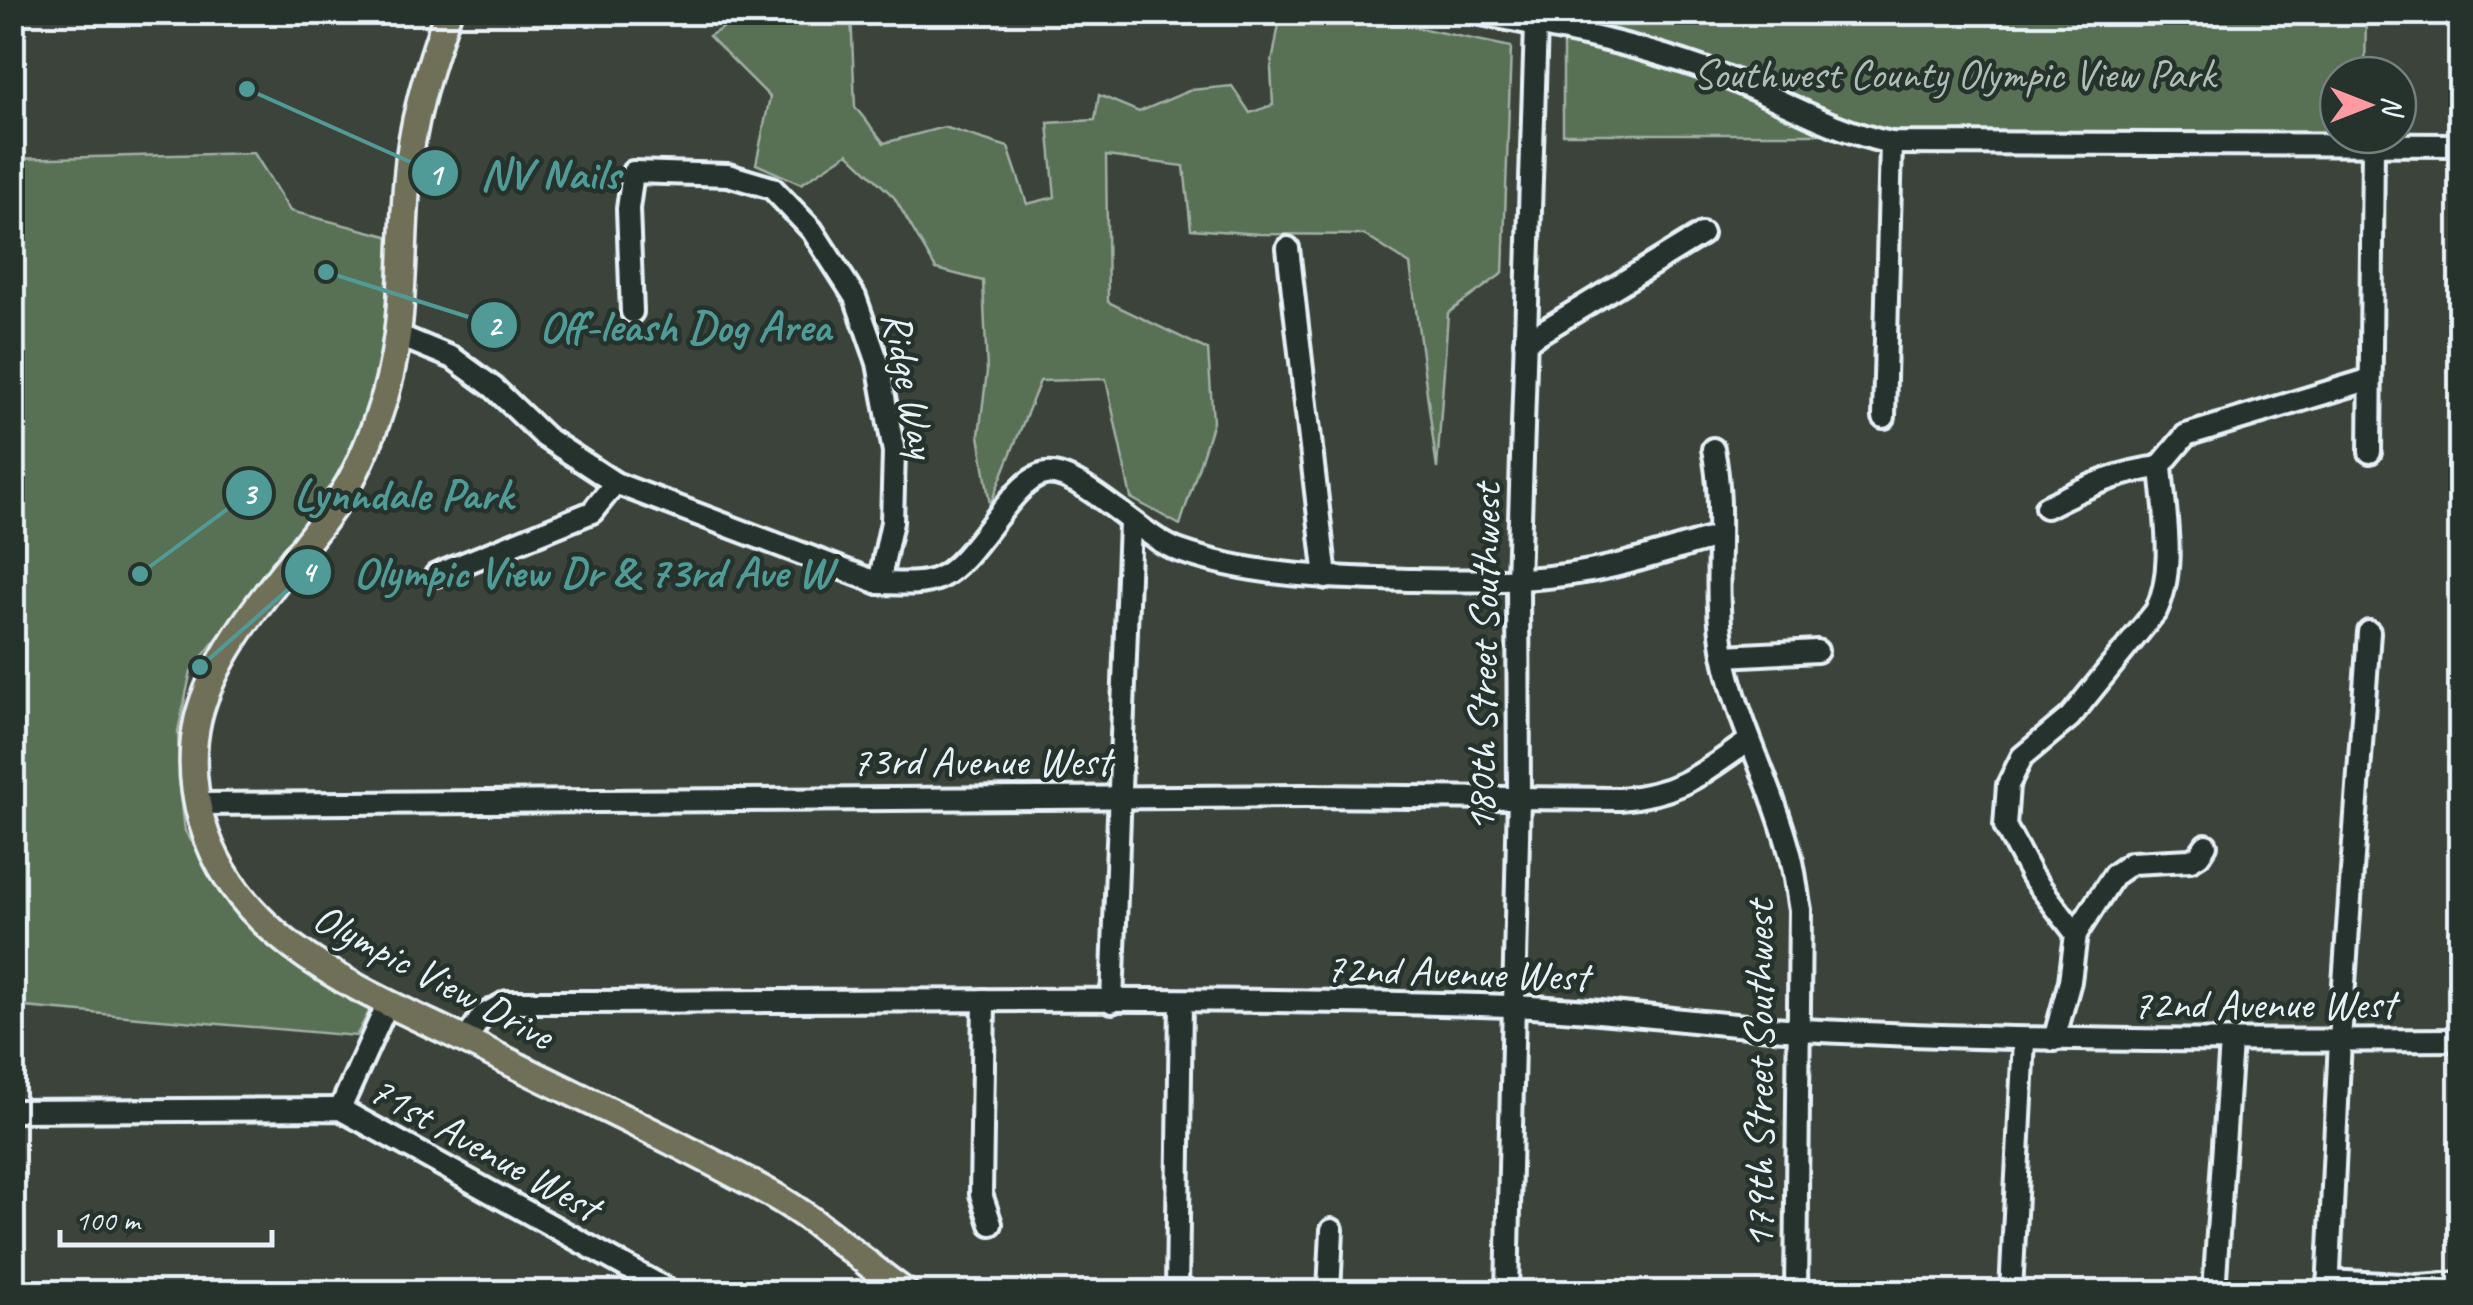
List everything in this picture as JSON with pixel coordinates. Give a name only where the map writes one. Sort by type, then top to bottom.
[{"type":"main road","name":"Olympic View Drive","points":[[448,12],[412,138],[406,180],[400,336],[381,410],[345,490],[250,620],[208,691],[194,743],[192,771],[207,840],[220,869],[246,904],[294,950],[387,1005],[466,1040],[775,1196],[904,1292]]},
{"type":"street","points":[[1470,12],[1604,39],[1708,70],[1824,124],[1891,143],[2318,144]]},
{"type":"street","name":"180th Street Southwest","points":[[1508,1292],[1518,796],[1518,581],[1536,25]]},
{"type":"street","points":[[1884,417],[1891,143]]},
{"type":"street","points":[[2418,145],[2460,145]]},
{"type":"street","points":[[2370,452],[2373,155]]},
{"type":"street","name":"Ridge Way","points":[[632,312],[628,209],[634,172],[728,176],[772,188],[812,230],[855,297],[878,363],[894,452],[892,522],[879,583]]},
{"type":"street","points":[[1525,342],[1702,234]]},
{"type":"street","points":[[1288,248],[1326,578]]},
{"type":"street","points":[[400,336],[454,358],[494,388],[545,438],[615,483],[879,583],[939,578],[972,550],[1029,480],[1047,473],[1068,476],[1130,523],[1177,550],[1229,564],[1326,578],[1518,581],[1583,573],[1717,538]]},
{"type":"street","points":[[2076,934],[2031,875],[2005,826],[2008,785],[2022,757],[2070,717],[2161,602],[2168,565],[2161,467],[2186,435],[2368,380]]},
{"type":"street","name":"179th Street Southwest","points":[[1713,449],[1719,479],[1716,594],[1724,656],[1749,741],[1789,850],[1800,910],[1796,1292]]},
{"type":"street","points":[[2046,507],[2134,470],[2161,467]]},
{"type":"street","points":[[436,575],[592,512],[615,483]]},
{"type":"street","points":[[1112,1002],[1130,523]]},
{"type":"street","points":[[2369,632],[2340,1040],[2328,1286],[2460,1282]]},
{"type":"street","points":[[1724,656],[1817,651]]},
{"type":"street","name":"73rd Avenue West","points":[[197,804],[1653,796],[1687,784],[1749,741]]},
{"type":"street","points":[[2054,1040],[2070,981],[2076,934],[2114,875],[2131,863],[2190,860],[2199,856],[2206,845]]},
{"type":"street","points":[[984,1000],[981,1194],[991,1224]]},
{"type":"street","name":"72nd Avenue West","points":[[466,1040],[482,1016],[507,1002],[984,1000],[1514,1006],[1798,1030],[2024,1040],[2460,1040]]},
{"type":"street","points":[[1177,1292],[1181,1002]]},
{"type":"street","points":[[340,1109],[387,1005]]},
{"type":"street","points":[[2011,1292],[2024,1040]]},
{"type":"street","points":[[2214,1292],[2230,1042]]},
{"type":"street","name":"71st Avenue West","points":[[12,1111],[340,1109],[672,1292]]},
{"type":"street","points":[[1330,1292],[1332,1230]]},
{"type":"green space","name":"Southwest County Olympic View Park","points":[[2366,12],[2365,55],[2318,55],[2318,134],[1563,134],[1563,28],[1547,13]]},
{"type":"green space","points":[[748,13],[851,13],[855,107],[884,143],[944,127],[1008,147],[1027,204],[1055,197],[1048,123],[1095,120],[1099,95],[1139,112],[1191,90],[1232,86],[1250,113],[1273,105],[1271,68],[1281,13],[1347,13],[1511,47],[1503,273],[1448,313],[1437,469],[1410,264],[1364,235],[1191,229],[1184,166],[1106,156],[1108,302],[1208,350],[1213,422],[1180,525],[1131,498],[1106,379],[1040,381],[990,505],[979,435],[987,372],[983,281],[936,269],[894,197],[848,153],[801,184],[756,164],[770,97],[709,36]]},
{"type":"green space","points":[[254,153],[290,211],[391,237],[391,317],[376,381],[341,470],[292,542],[191,671],[178,731],[179,780],[185,831],[239,915],[270,947],[371,1008],[356,1036],[13,1006],[12,159]]},
{"type":"place","name":"NV Nails","points":[[247,89]]},
{"type":"place","name":"Off-leash Dog Area","points":[[326,272]]},
{"type":"place","name":"Lynndale Park","points":[[140,574]]},
{"type":"place","name":"Olympic View Dr & 73rd Ave W","points":[[200,667]]}]
